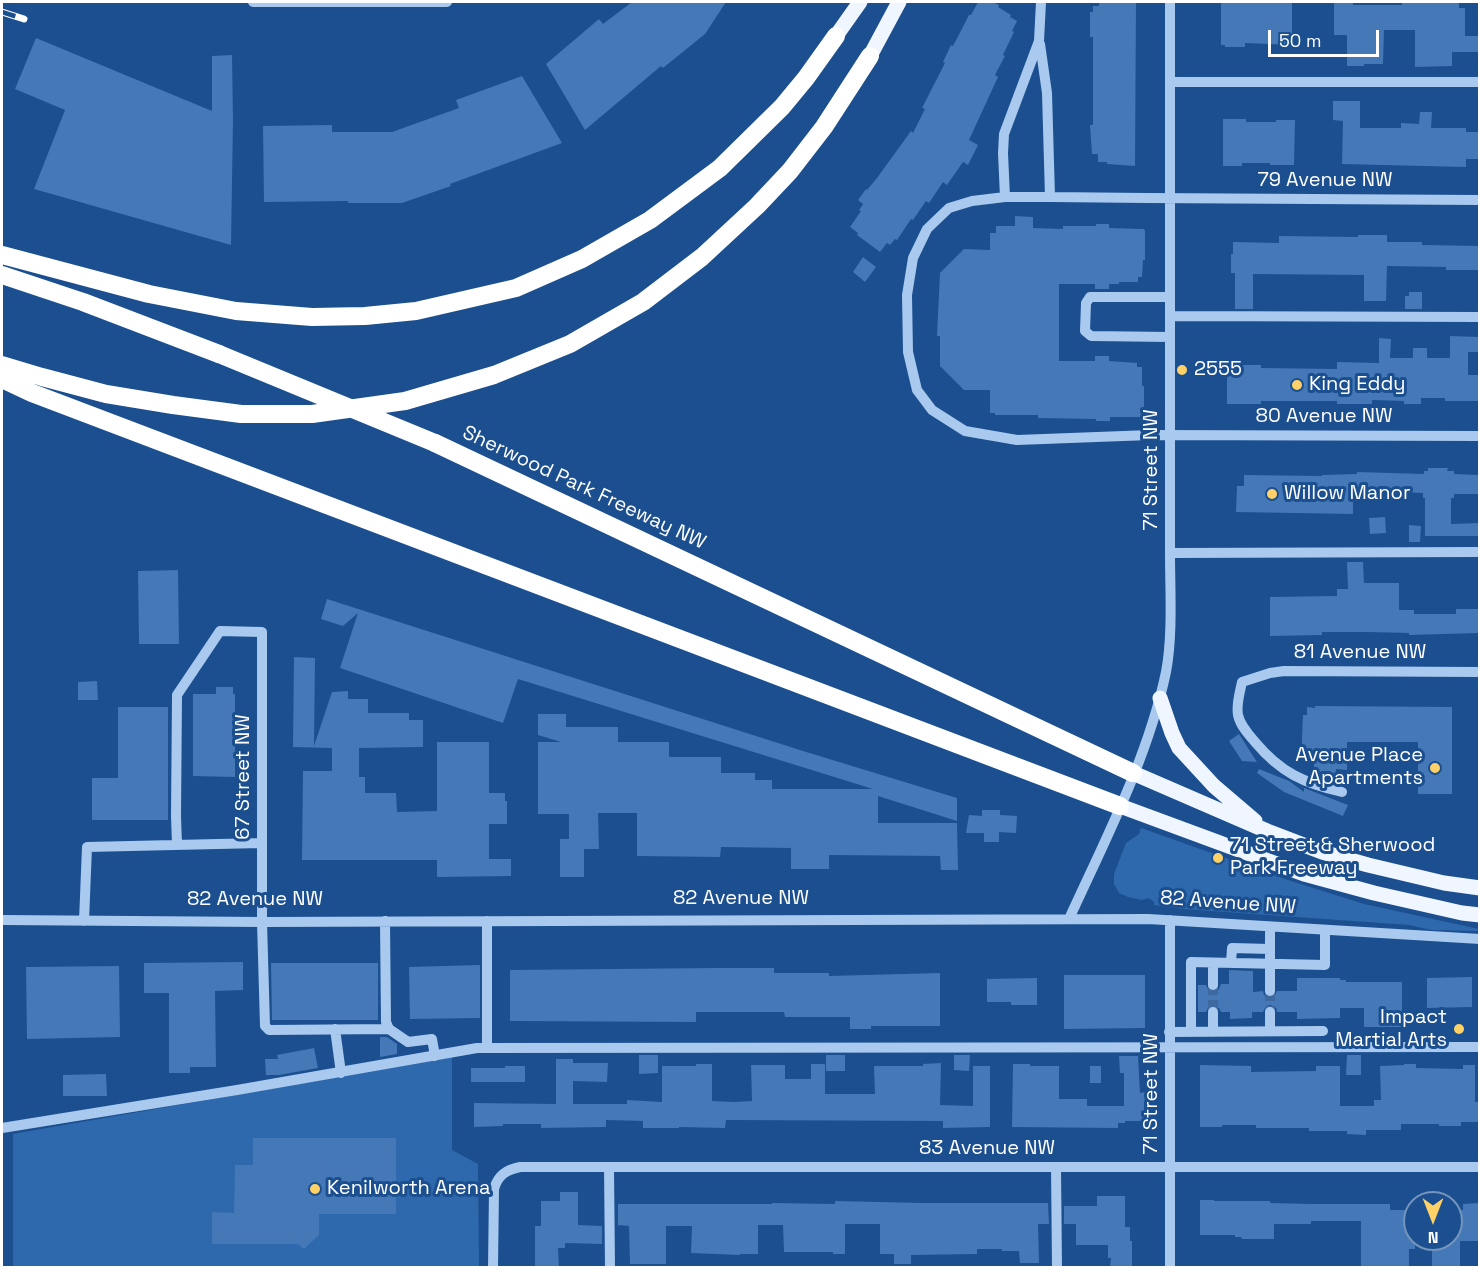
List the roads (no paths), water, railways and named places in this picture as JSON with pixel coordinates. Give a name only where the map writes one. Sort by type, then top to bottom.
[{"type":"highway","points":[[2,255],[149,294],[236,311],[312,317],[365,316],[416,311],[516,288],[582,259],[650,220],[720,168],[782,107],[836,36]]},
{"type":"highway","points":[[2,365],[106,394],[241,414],[312,414],[405,401],[494,375],[570,344],[643,302],[702,257],[757,206],[790,171],[824,127],[870,56]]},
{"type":"highway","name":"Sherwood Park Freeway NW","points":[[2,275],[83,302],[219,354],[435,443],[1133,773]]},
{"type":"highway","points":[[2,379],[32,393],[1120,806]]},
{"type":"main road","points":[[836,36],[860,2]]},
{"type":"main road","points":[[870,56],[899,2]]},
{"type":"main road","points":[[1160,698],[1179,748],[1215,786],[1266,831]]},
{"type":"main road","points":[[1133,773],[1266,831],[1322,852],[1444,883],[1479,888]]},
{"type":"main road","name":"82 Avenue NW","points":[[1120,806],[1304,874],[1374,893],[1479,915]]},
{"type":"street","points":[[253,2],[447,2]]},
{"type":"street","points":[[1041,2],[1039,41],[1047,93],[1050,196]]},
{"type":"street","name":"71 Street NW","points":[[1069,919],[1140,757],[1160,698],[1168,653],[1170,624],[1170,2]]},
{"type":"street","points":[[1005,198],[1004,134],[1039,41]]},
{"type":"street","points":[[1170,82],[1479,82]]},
{"type":"street","name":"79 Avenue NW","points":[[1005,198],[1050,196],[1479,200]]},
{"type":"street","name":"80 Avenue NW","points":[[1005,198],[972,201],[949,208],[927,229],[913,258],[907,296],[908,352],[917,390],[932,410],[965,431],[1017,440],[1150,435],[1479,435]]},
{"type":"street","points":[[1170,297],[1090,297],[1086,303],[1085,331],[1091,336],[1170,337]]},
{"type":"street","points":[[1170,316],[1479,317]]},
{"type":"street","points":[[1170,553],[1479,552]]},
{"type":"street","name":"67 Street NW","points":[[177,845],[177,695],[220,631],[262,632],[262,922],[265,1026],[269,1030],[335,1029]]},
{"type":"street","name":"81 Avenue NW","points":[[1342,792],[1316,786],[1300,779],[1278,765],[1264,752],[1240,722],[1237,710],[1242,682],[1263,674],[1284,671],[1479,672]]},
{"type":"street","points":[[84,921],[87,847],[262,843]]},
{"type":"street","name":"82 Avenue NW","points":[[2,920],[262,922],[1170,920],[1479,939]]},
{"type":"street","name":"71 Street NW","points":[[1170,920],[1170,1268]]},
{"type":"street","points":[[385,921],[386,1022],[389,1029],[408,1042],[432,1038],[435,1056]]},
{"type":"street","points":[[487,921],[487,1048]]},
{"type":"street","points":[[1270,927],[1270,991]]},
{"type":"street","points":[[1191,1032],[1191,962],[1325,965],[1325,931]]},
{"type":"street","points":[[1231,963],[1232,948],[1270,949]]},
{"type":"street","points":[[1213,963],[1213,985]]},
{"type":"street","points":[[1213,1012],[1213,1032]]},
{"type":"street","points":[[1270,1012],[1270,1031]]},
{"type":"street","points":[[341,1073],[335,1029],[389,1029]]},
{"type":"street","points":[[1169,1032],[1323,1031]]},
{"type":"street","points":[[2,1128],[341,1073],[477,1048],[1479,1047]]},
{"type":"street","name":"83 Avenue NW","points":[[493,1268],[492,1204],[494,1189],[498,1179],[507,1171],[520,1167],[1479,1167]]},
{"type":"street","points":[[609,1167],[610,1268]]},
{"type":"street","points":[[1056,1167],[1057,1268]]},
{"type":"tunnel","points":[[1213,985],[1213,1012]]},
{"type":"tunnel","points":[[1270,991],[1270,1012]]},
{"type":"railway","points":[[2,12],[24,19]]},
{"type":"place","name":"2555","points":[[1182,370]]},
{"type":"place","name":"King Eddy","points":[[1297,385]]},
{"type":"place","name":"Willow Manor","points":[[1272,494]]},
{"type":"place","name":"Avenue Place Apartments","points":[[1435,768]]},
{"type":"place","name":"71 Street & Sherwood Park Freeway","points":[[1218,858]]},
{"type":"place","name":"Impact Martial Arts","points":[[1459,1029]]},
{"type":"place","name":"Kenilworth Arena","points":[[315,1189]]}]
